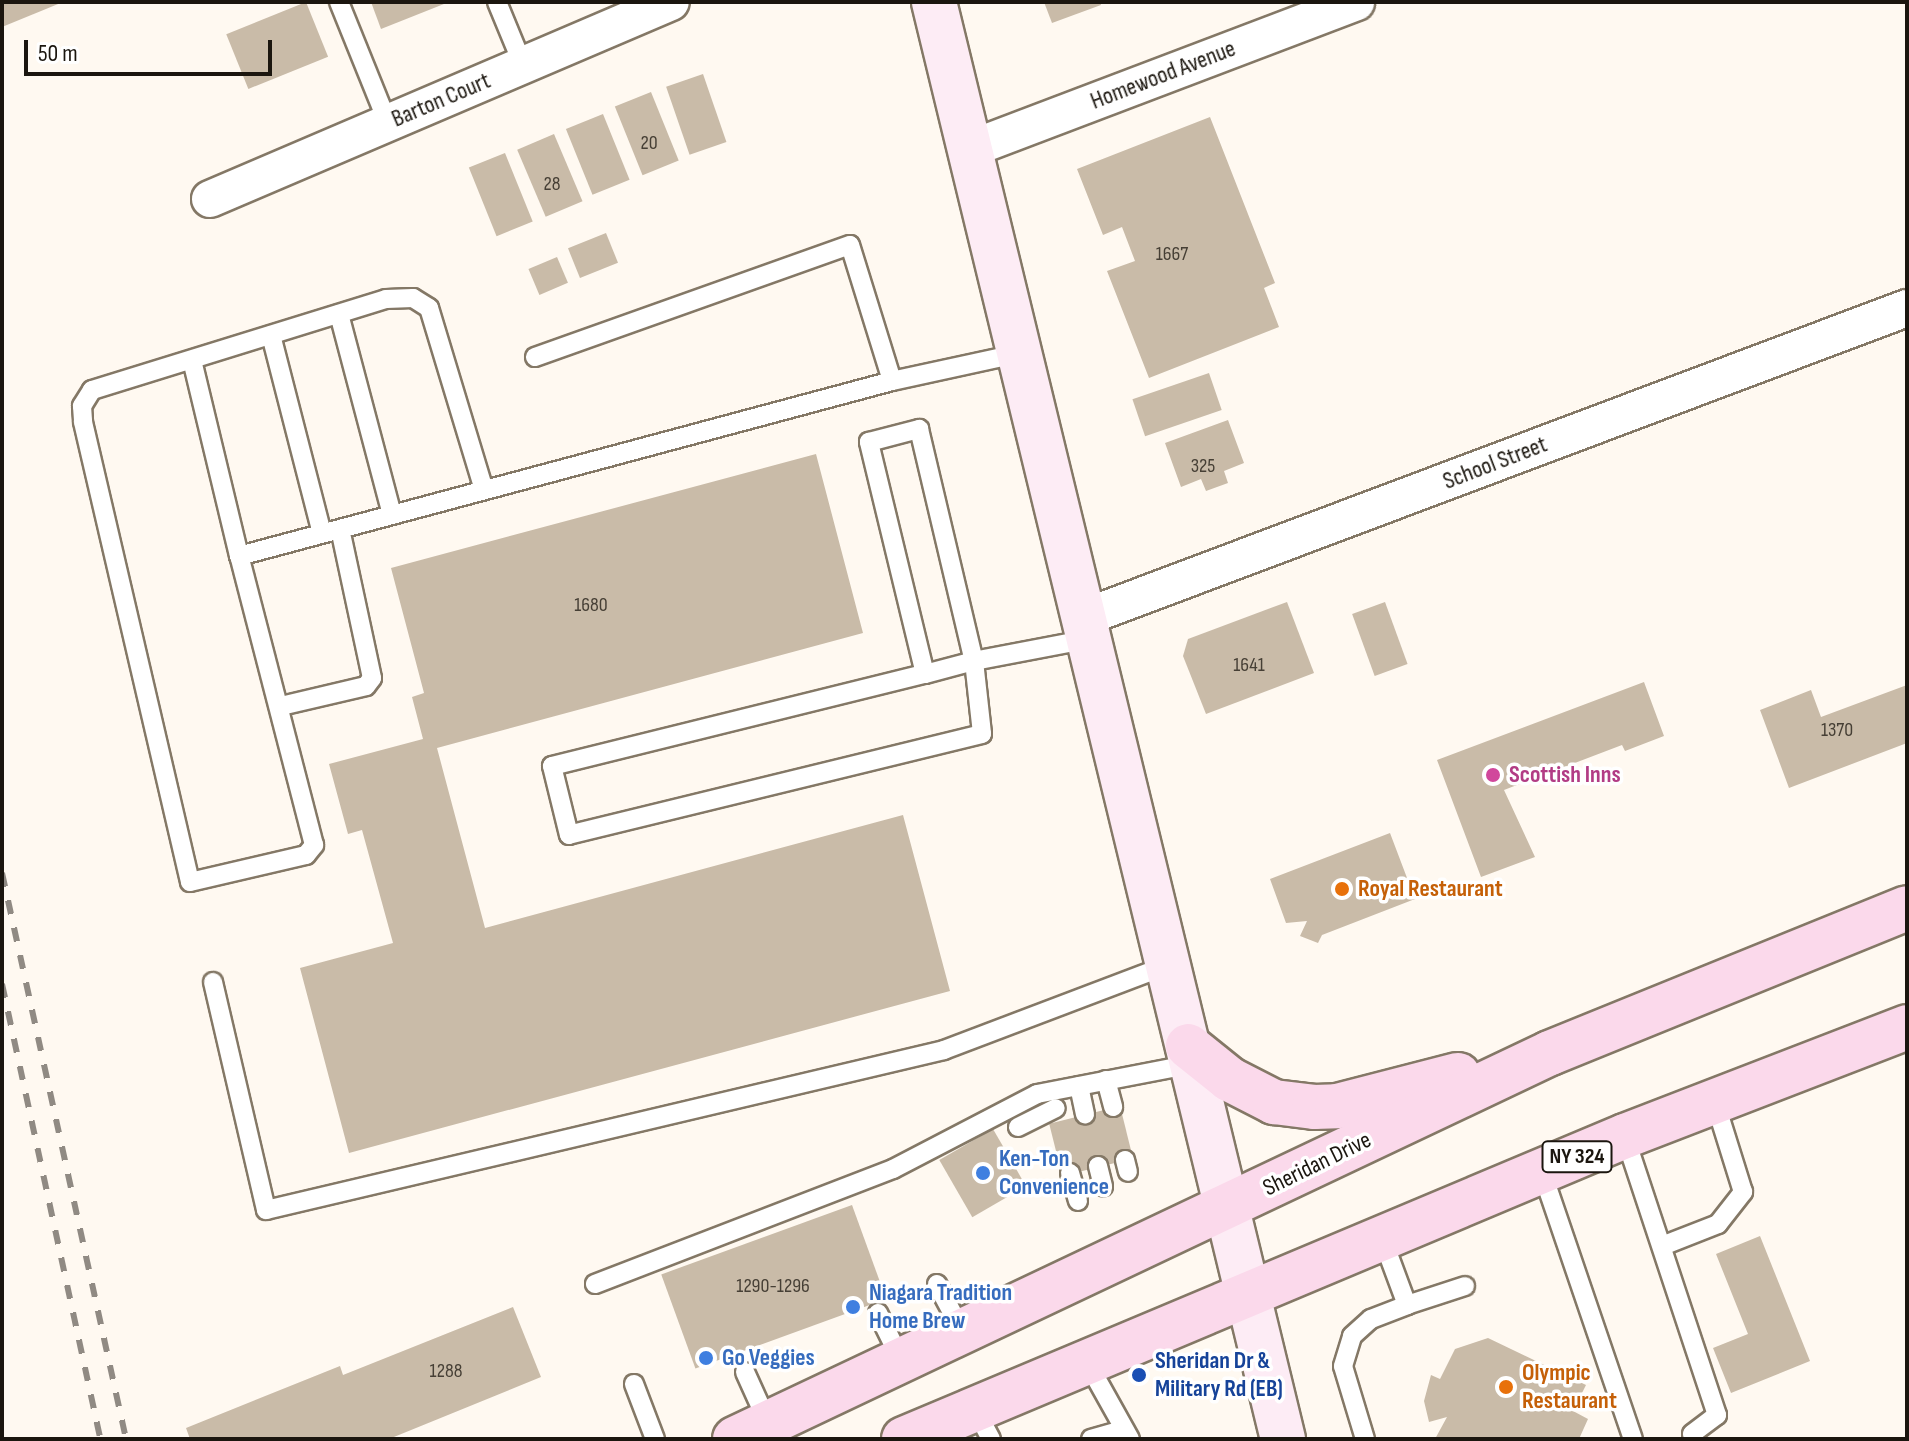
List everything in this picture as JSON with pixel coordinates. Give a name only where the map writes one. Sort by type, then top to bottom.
[{"type":"main road","points":[[934,2],[1249,1292],[1273,1436]]},
{"type":"main road","name":"Sheridan Drive","points":[[752,1431],[1550,1053],[1907,908]]},
{"type":"main road","name":"NY 324","points":[[904,1439],[983,1424],[1087,1362],[1249,1292],[1383,1240],[1714,1100],[1907,1027]]},
{"type":"main road","points":[[1190,1055],[1274,1102],[1314,1107],[1337,1106],[1550,1053]]},
{"type":"street","name":"Barton Court","points":[[210,199],[671,2]]},
{"type":"street","name":"Homewood Avenue","points":[[970,149],[1356,2]]},
{"type":"street","name":"School Street","points":[[1086,629],[1907,308]]},
{"type":"lane","points":[[339,2],[388,123]]},
{"type":"lane","points":[[497,2],[523,65]]},
{"type":"lane","points":[[535,357],[850,245],[892,381]]},
{"type":"lane","points":[[192,360],[314,845],[306,855],[190,882],[82,406],[92,390],[386,299],[413,298],[429,308],[484,490]]},
{"type":"lane","points":[[339,314],[392,515]]},
{"type":"lane","points":[[271,335],[322,533]]},
{"type":"lane","points":[[239,556],[892,381],[1020,353]]},
{"type":"lane","points":[[925,674],[869,442],[919,429],[974,661],[982,734],[569,835],[552,766],[925,674],[974,661],[1086,629]]},
{"type":"lane","points":[[281,706],[366,686],[372,678],[340,529]]},
{"type":"lane","points":[[213,982],[266,1210],[944,1050],[1168,965]]},
{"type":"lane","points":[[1018,1127],[1056,1106],[1079,1086],[1190,1055]]},
{"type":"lane","points":[[1106,1080],[1113,1107]]},
{"type":"lane","points":[[1079,1086],[1085,1114]]},
{"type":"lane","points":[[595,1284],[893,1169],[1037,1094],[1056,1106]]},
{"type":"lane","points":[[1662,1246],[1718,1224],[1743,1192],[1714,1100]]},
{"type":"lane","points":[[1625,1136],[1717,1415],[1692,1434],[1694,1439]]},
{"type":"lane","points":[[1098,1166],[1103,1186]]},
{"type":"lane","points":[[1542,1172],[1633,1439]]},
{"type":"lane","points":[[1070,1173],[1078,1201]]},
{"type":"lane","points":[[1383,1240],[1407,1305]]},
{"type":"lane","points":[[937,1284],[962,1332]]},
{"type":"lane","points":[[1365,1439],[1343,1366],[1352,1336],[1371,1319],[1465,1286]]},
{"type":"lane","points":[[878,1313],[901,1360]]},
{"type":"lane","points":[[1087,1362],[1126,1434],[1091,1439]]},
{"type":"lane","points":[[745,1372],[752,1431]]},
{"type":"lane","points":[[634,1384],[655,1439]]},
{"type":"building","points":[[2,2],[63,2],[2,27]]},
{"type":"building","points":[[306,2],[328,57],[248,89],[226,34]]},
{"type":"building","points":[[371,2],[449,2],[381,29]]},
{"type":"building","points":[[1044,2],[1100,2],[1101,5],[1052,23]]},
{"type":"building","points":[[703,74],[726,142],[690,155],[666,87]]},
{"type":"building","points":[[651,92],[679,161],[643,175],[615,107]]},
{"type":"building","points":[[603,114],[630,180],[593,195],[566,129]]},
{"type":"building","points":[[1210,117],[1275,283],[1264,288],[1279,327],[1149,378],[1107,271],[1135,261],[1122,227],[1103,235],[1077,169]]},
{"type":"building","points":[[554,134],[583,201],[546,217],[517,150]]},
{"type":"building","points":[[505,153],[533,222],[497,236],[469,168]]},
{"type":"building","points":[[606,233],[618,263],[580,278],[568,248]]},
{"type":"building","points":[[557,257],[568,283],[539,295],[528,269]]},
{"type":"building","points":[[1209,373],[1222,410],[1145,436],[1132,399]]},
{"type":"building","points":[[1228,420],[1244,463],[1224,471],[1228,483],[1206,491],[1201,479],[1181,487],[1165,443]]},
{"type":"building","points":[[816,454],[863,633],[437,748],[485,928],[903,815],[950,991],[349,1153],[300,968],[393,943],[362,830],[348,834],[329,764],[423,739],[412,697],[424,693],[391,568]]},
{"type":"building","points":[[1287,602],[1314,673],[1206,714],[1183,656],[1188,639]]},
{"type":"building","points":[[1385,602],[1408,664],[1375,676],[1352,614]]},
{"type":"building","name":"Scottish Inns","points":[[1644,682],[1664,736],[1625,751],[1622,745],[1504,790],[1535,857],[1481,877],[1437,760]]},
{"type":"building","points":[[1907,685],[1907,743],[1789,788],[1760,710],[1811,690],[1821,717]]},
{"type":"building","name":"Royal Restaurant","points":[[1390,833],[1415,899],[1322,935],[1318,943],[1300,936],[1307,921],[1286,923],[1270,879]]},
{"type":"building","points":[[1120,1106],[1133,1158],[1062,1176],[1049,1124]]},
{"type":"building","name":"Ken-Ton Convenience","points":[[993,1129],[1026,1186],[972,1217],[939,1160]]},
{"type":"building","points":[[852,1205],[886,1299],[695,1368],[661,1274]]},
{"type":"building","points":[[1760,1236],[1810,1361],[1731,1393],[1713,1348],[1748,1334],[1716,1254]]},
{"type":"building","points":[[513,1307],[541,1377],[389,1439],[190,1439],[186,1428],[340,1366],[343,1375]]},
{"type":"building","name":"Olympic Restaurant","points":[[1488,1338],[1586,1385],[1573,1411],[1588,1419],[1579,1439],[1435,1439],[1447,1417],[1429,1422],[1424,1401],[1431,1375],[1440,1379],[1455,1349]]},
{"type":"railway","points":[[2,873],[126,1439]]},
{"type":"railway","points":[[2,984],[100,1439]]},
{"type":"place","name":"Scottish Inns","points":[[1493,775]]},
{"type":"place","name":"Royal Restaurant","points":[[1342,889]]},
{"type":"place","name":"Ken-Ton Convenience","points":[[983,1173]]},
{"type":"place","name":"Niagara Tradition Home Brew","points":[[853,1307]]},
{"type":"place","name":"Go Veggies","points":[[706,1358]]},
{"type":"place","name":"Sheridan Dr & Military Rd (EB)","points":[[1139,1375]]},
{"type":"place","name":"Olympic Restaurant","points":[[1506,1387]]}]
